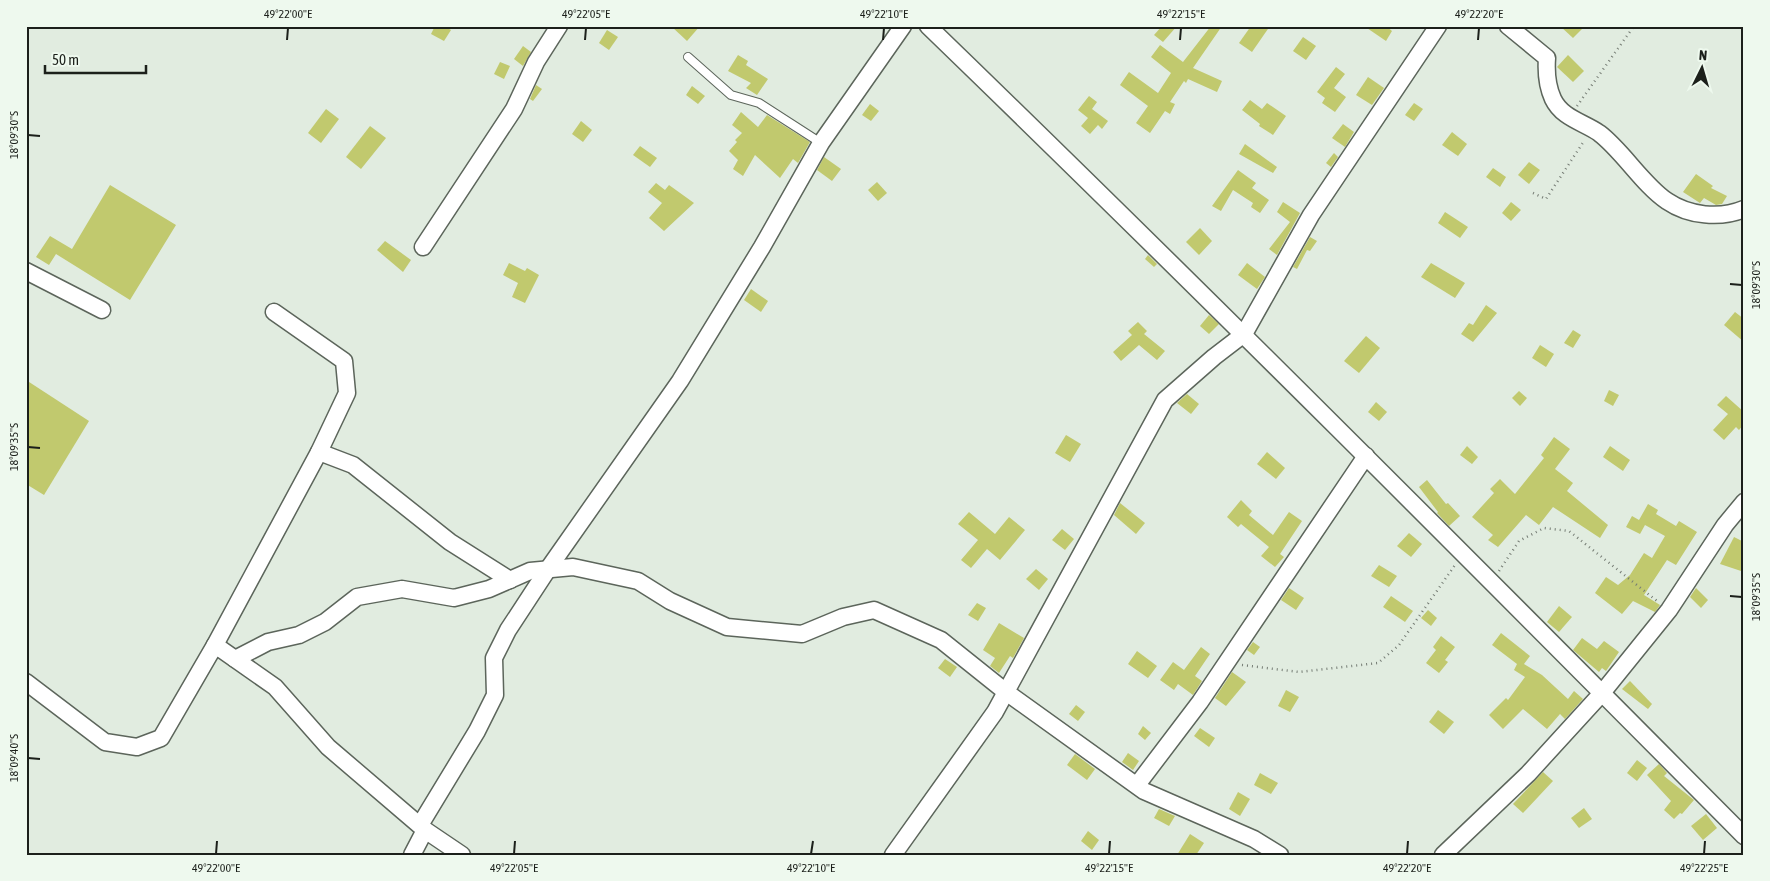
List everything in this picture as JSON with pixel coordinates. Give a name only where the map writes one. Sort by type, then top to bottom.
[{"type":"street","points":[[422,247],[514,109],[536,62],[559,26]]},
{"type":"street","points":[[412,855],[422,827],[495,695],[494,658],[508,630],[548,569],[680,380],[762,247],[821,143],[903,26]]},
{"type":"street","points":[[928,26],[1244,334],[1744,836]]},
{"type":"street","points":[[893,855],[995,712],[1165,400],[1214,357],[1244,334],[1311,215],[1438,26]]},
{"type":"street","points":[[1508,26],[1547,58],[1546,77],[1554,100],[1569,117],[1599,134],[1667,201],[1698,213],[1728,216],[1744,209]]},
{"type":"street","points":[[26,271],[102,310]]},
{"type":"street","points":[[26,682],[105,742],[137,747],[161,738],[215,645],[319,452],[347,393],[344,361],[274,312]]},
{"type":"street","points":[[319,452],[353,465],[450,542],[510,580]]},
{"type":"street","points":[[1137,785],[1226,663],[1366,456]]},
{"type":"street","points":[[1442,855],[1528,774],[1602,693],[1669,610],[1725,525],[1744,502]]},
{"type":"street","points":[[235,659],[268,642],[299,635],[326,622],[357,597],[402,589],[454,598],[489,589],[530,571],[573,567],[638,581],[670,601],[727,627],[802,634],[843,617],[874,610],[941,640],[1006,692],[1137,785],[1254,838],[1280,855]]},
{"type":"street","points":[[215,645],[275,687],[328,747],[422,827],[462,855]]},
{"type":"lane","points":[[688,57],[731,94],[759,103],[821,143]]},
{"type":"path","points":[[1569,117],[1634,26]]},
{"type":"path","points":[[1533,193],[1546,199],[1591,129]]},
{"type":"path","points":[[1492,583],[1519,540],[1544,528],[1569,531],[1669,610]]},
{"type":"path","points":[[1226,663],[1299,672],[1378,663],[1399,645],[1463,554]]},
{"type":"building","points":[[435,26],[444,26],[451,30],[444,41],[431,34]]},
{"type":"building","points":[[671,26],[700,26],[687,41]]},
{"type":"building","points":[[1162,26],[1177,26],[1163,42],[1154,35]]},
{"type":"building","points":[[1211,26],[1222,26],[1193,68],[1222,81],[1217,92],[1188,79],[1186,83],[1184,81],[1170,102],[1175,104],[1170,114],[1165,111],[1150,133],[1136,123],[1148,106],[1120,85],[1129,72],[1158,93],[1171,73],[1151,57],[1160,45],[1183,62]]},
{"type":"building","points":[[1251,26],[1270,26],[1252,52],[1239,43]]},
{"type":"building","points":[[1364,26],[1386,26],[1392,31],[1386,41]]},
{"type":"building","points":[[1560,26],[1585,26],[1573,38]]},
{"type":"building","points":[[607,30],[618,37],[609,50],[599,43]]},
{"type":"building","points":[[1303,37],[1316,46],[1306,60],[1293,51]]},
{"type":"building","points":[[523,46],[531,52],[523,66],[514,59]]},
{"type":"building","points":[[738,55],[748,61],[746,65],[768,79],[757,95],[746,88],[751,83],[728,71]]},
{"type":"building","points":[[1568,55],[1584,71],[1573,82],[1557,67]]},
{"type":"building","points":[[500,62],[510,66],[504,79],[494,74]]},
{"type":"building","points":[[1336,67],[1345,74],[1334,88],[1346,97],[1335,112],[1322,103],[1325,98],[1317,92]]},
{"type":"building","points":[[1368,77],[1384,88],[1372,105],[1356,95]]},
{"type":"building","points":[[536,85],[542,89],[533,101],[530,99]]},
{"type":"building","points":[[692,86],[705,96],[698,104],[686,95]]},
{"type":"building","points":[[1089,96],[1097,102],[1092,109],[1108,121],[1102,129],[1098,125],[1090,134],[1081,126],[1088,118],[1078,110]]},
{"type":"building","points":[[1250,100],[1262,109],[1267,103],[1286,116],[1273,135],[1259,126],[1260,124],[1242,110]]},
{"type":"building","points":[[1414,103],[1423,109],[1414,121],[1405,115]]},
{"type":"building","points":[[870,104],[879,111],[871,121],[862,115]]},
{"type":"building","points":[[326,109],[339,119],[321,143],[308,133]]},
{"type":"building","points":[[741,112],[758,127],[767,115],[810,142],[798,163],[793,159],[780,178],[755,155],[743,176],[733,169],[738,160],[729,151],[737,142],[735,140],[742,133],[732,125]]},
{"type":"building","points":[[581,121],[592,130],[583,142],[572,134]]},
{"type":"building","points":[[1343,124],[1354,132],[1345,147],[1332,138]]},
{"type":"building","points":[[370,126],[386,138],[361,169],[346,157]]},
{"type":"building","points":[[1452,132],[1467,144],[1458,156],[1442,145]]},
{"type":"building","points":[[1245,144],[1277,167],[1273,173],[1239,154]]},
{"type":"building","points":[[640,146],[657,158],[650,167],[633,155]]},
{"type":"building","points":[[1334,153],[1338,157],[1331,167],[1326,163]]},
{"type":"building","points":[[824,157],[841,169],[832,181],[817,170]]},
{"type":"building","points":[[1529,162],[1540,170],[1529,184],[1518,175]]},
{"type":"building","points":[[1493,168],[1506,177],[1500,187],[1486,177]]},
{"type":"building","points":[[1238,170],[1256,183],[1252,188],[1269,200],[1260,213],[1251,207],[1253,203],[1233,190],[1221,211],[1212,206]]},
{"type":"building","points":[[1696,174],[1713,186],[1711,188],[1727,196],[1722,204],[1716,205],[1704,198],[1700,203],[1683,192]]},
{"type":"building","points":[[877,182],[887,193],[878,201],[868,190]]},
{"type":"building","points":[[656,183],[665,190],[669,185],[694,203],[664,231],[649,218],[662,203],[648,192]]},
{"type":"building","points":[[110,185],[176,225],[130,300],[56,254],[49,265],[36,257],[50,236],[72,249]]},
{"type":"building","points":[[1283,202],[1300,213],[1277,255],[1269,249],[1290,222],[1277,212]]},
{"type":"building","points":[[1511,202],[1521,210],[1511,221],[1502,213]]},
{"type":"building","points":[[1445,212],[1468,227],[1460,238],[1438,223]]},
{"type":"building","points":[[1200,228],[1212,241],[1199,255],[1186,242]]},
{"type":"building","points":[[1310,237],[1317,241],[1310,251],[1307,250],[1297,269],[1293,267]]},
{"type":"building","points":[[385,241],[411,260],[403,272],[377,250]]},
{"type":"building","points":[[1148,255],[1157,264],[1154,267],[1145,259]]},
{"type":"building","points":[[509,263],[525,271],[527,268],[539,275],[525,303],[512,297],[518,283],[503,275]]},
{"type":"building","points":[[1247,263],[1265,277],[1257,289],[1238,275]]},
{"type":"building","points":[[1431,263],[1465,283],[1455,298],[1421,277]]},
{"type":"building","points":[[751,289],[768,301],[761,312],[744,300]]},
{"type":"building","points":[[1486,305],[1497,313],[1473,342],[1461,334],[1469,323],[1473,325]]},
{"type":"building","points":[[1735,312],[1744,319],[1744,342],[1724,325]]},
{"type":"building","points":[[1209,315],[1219,324],[1209,334],[1200,326]]},
{"type":"building","points":[[1138,322],[1147,331],[1144,334],[1165,351],[1157,360],[1139,345],[1121,361],[1113,352],[1132,335],[1128,331]]},
{"type":"building","points":[[1573,330],[1581,335],[1573,348],[1564,343]]},
{"type":"building","points":[[1366,336],[1380,348],[1359,373],[1344,361]]},
{"type":"building","points":[[1540,345],[1554,354],[1546,367],[1532,358]]},
{"type":"building","points":[[26,380],[89,421],[44,495],[26,484]]},
{"type":"building","points":[[1609,390],[1619,395],[1613,406],[1604,401]]},
{"type":"building","points":[[1519,391],[1527,398],[1520,406],[1512,398]]},
{"type":"building","points":[[1187,394],[1199,404],[1191,414],[1177,403]]},
{"type":"building","points":[[1726,396],[1744,412],[1744,424],[1739,430],[1736,427],[1724,440],[1713,430],[1728,414],[1717,405]]},
{"type":"building","points":[[1376,402],[1387,412],[1379,421],[1368,412]]},
{"type":"building","points":[[1066,435],[1081,444],[1070,462],[1055,453]]},
{"type":"building","points":[[1554,437],[1570,449],[1555,469],[1573,483],[1567,491],[1608,525],[1600,538],[1553,507],[1539,525],[1526,515],[1498,547],[1488,540],[1493,535],[1472,517],[1494,493],[1490,489],[1500,479],[1515,494],[1544,458],[1541,455]]},
{"type":"building","points":[[1467,446],[1478,457],[1472,464],[1460,455]]},
{"type":"building","points":[[1610,446],[1630,460],[1623,471],[1603,457]]},
{"type":"building","points":[[1267,452],[1285,468],[1276,479],[1257,464]]},
{"type":"building","points":[[1427,480],[1446,504],[1448,503],[1460,516],[1449,526],[1437,513],[1419,487]]},
{"type":"building","points":[[1241,500],[1252,511],[1249,515],[1273,535],[1289,512],[1302,521],[1280,554],[1284,557],[1275,567],[1261,556],[1269,547],[1241,524],[1238,527],[1227,517]]},
{"type":"building","points":[[1120,503],[1145,523],[1136,534],[1114,515]]},
{"type":"building","points":[[1648,504],[1658,510],[1656,514],[1676,526],[1679,521],[1697,532],[1676,565],[1667,560],[1644,595],[1660,605],[1655,612],[1633,601],[1622,614],[1595,593],[1606,577],[1618,585],[1630,575],[1644,553],[1652,558],[1665,536],[1645,525],[1640,534],[1626,527],[1632,516],[1639,520]]},
{"type":"building","points":[[969,512],[995,534],[1009,517],[1025,530],[1000,560],[987,549],[971,568],[961,560],[978,540],[958,524]]},
{"type":"building","points":[[1062,529],[1074,539],[1065,550],[1052,540]]},
{"type":"building","points":[[1409,533],[1422,544],[1411,557],[1397,546]]},
{"type":"building","points":[[1734,537],[1744,542],[1744,572],[1720,564]]},
{"type":"building","points":[[1379,565],[1397,576],[1389,587],[1371,576]]},
{"type":"building","points":[[1036,569],[1048,579],[1039,590],[1026,579]]},
{"type":"building","points":[[1289,588],[1304,598],[1296,610],[1281,600]]},
{"type":"building","points":[[1696,588],[1708,600],[1701,608],[1690,597]]},
{"type":"building","points":[[1391,596],[1413,611],[1405,622],[1383,607]]},
{"type":"building","points":[[977,603],[986,608],[978,621],[968,615]]},
{"type":"building","points":[[1559,606],[1572,617],[1559,632],[1547,622]]},
{"type":"building","points":[[1428,610],[1437,618],[1431,626],[1421,618]]},
{"type":"building","points":[[999,623],[1024,638],[1013,658],[1010,656],[999,673],[990,666],[995,658],[983,650]]},
{"type":"building","points":[[1501,633],[1530,656],[1524,664],[1542,675],[1568,699],[1574,691],[1583,699],[1565,719],[1560,714],[1547,729],[1523,709],[1503,729],[1489,715],[1506,698],[1508,700],[1525,677],[1514,670],[1517,664],[1492,645]]},
{"type":"building","points":[[1441,636],[1455,647],[1445,660],[1448,662],[1439,673],[1426,663],[1436,650],[1433,647]]},
{"type":"building","points":[[1582,638],[1597,649],[1604,641],[1619,652],[1606,671],[1602,668],[1599,672],[1573,650]]},
{"type":"building","points":[[1253,642],[1260,647],[1254,655],[1247,650]]},
{"type":"building","points":[[1201,647],[1210,654],[1195,676],[1202,681],[1193,695],[1178,684],[1174,690],[1160,680],[1173,662],[1184,670]]},
{"type":"building","points":[[1137,651],[1157,666],[1148,678],[1128,664]]},
{"type":"building","points":[[945,659],[957,667],[950,677],[938,668]]},
{"type":"building","points":[[1232,672],[1246,682],[1226,706],[1215,698]]},
{"type":"building","points":[[1630,681],[1652,704],[1648,709],[1622,689]]},
{"type":"building","points":[[1286,690],[1299,697],[1290,712],[1278,706]]},
{"type":"building","points":[[1076,705],[1085,712],[1078,721],[1069,714]]},
{"type":"building","points":[[1438,710],[1454,722],[1444,734],[1429,722]]},
{"type":"building","points":[[1143,726],[1151,733],[1145,740],[1138,734]]},
{"type":"building","points":[[1200,728],[1215,738],[1209,747],[1194,736]]},
{"type":"building","points":[[1128,753],[1139,761],[1133,770],[1122,762]]},
{"type":"building","points":[[1075,754],[1095,769],[1087,780],[1067,765]]},
{"type":"building","points":[[1637,760],[1647,768],[1637,781],[1627,773]]},
{"type":"building","points":[[1659,764],[1667,773],[1664,776],[1694,800],[1682,814],[1680,813],[1674,819],[1664,810],[1671,801],[1647,775]]},
{"type":"building","points":[[1543,772],[1553,781],[1523,813],[1513,804]]},
{"type":"building","points":[[1260,773],[1278,783],[1271,794],[1254,785]]},
{"type":"building","points":[[1238,792],[1250,799],[1240,816],[1229,809]]},
{"type":"building","points":[[1584,808],[1592,819],[1579,828],[1571,818]]},
{"type":"building","points":[[1159,809],[1175,816],[1169,826],[1154,818]]},
{"type":"building","points":[[1706,814],[1717,828],[1703,840],[1691,826]]},
{"type":"building","points":[[1088,831],[1099,840],[1092,850],[1081,841]]},
{"type":"building","points":[[1190,834],[1204,843],[1196,855],[1177,855]]}]
